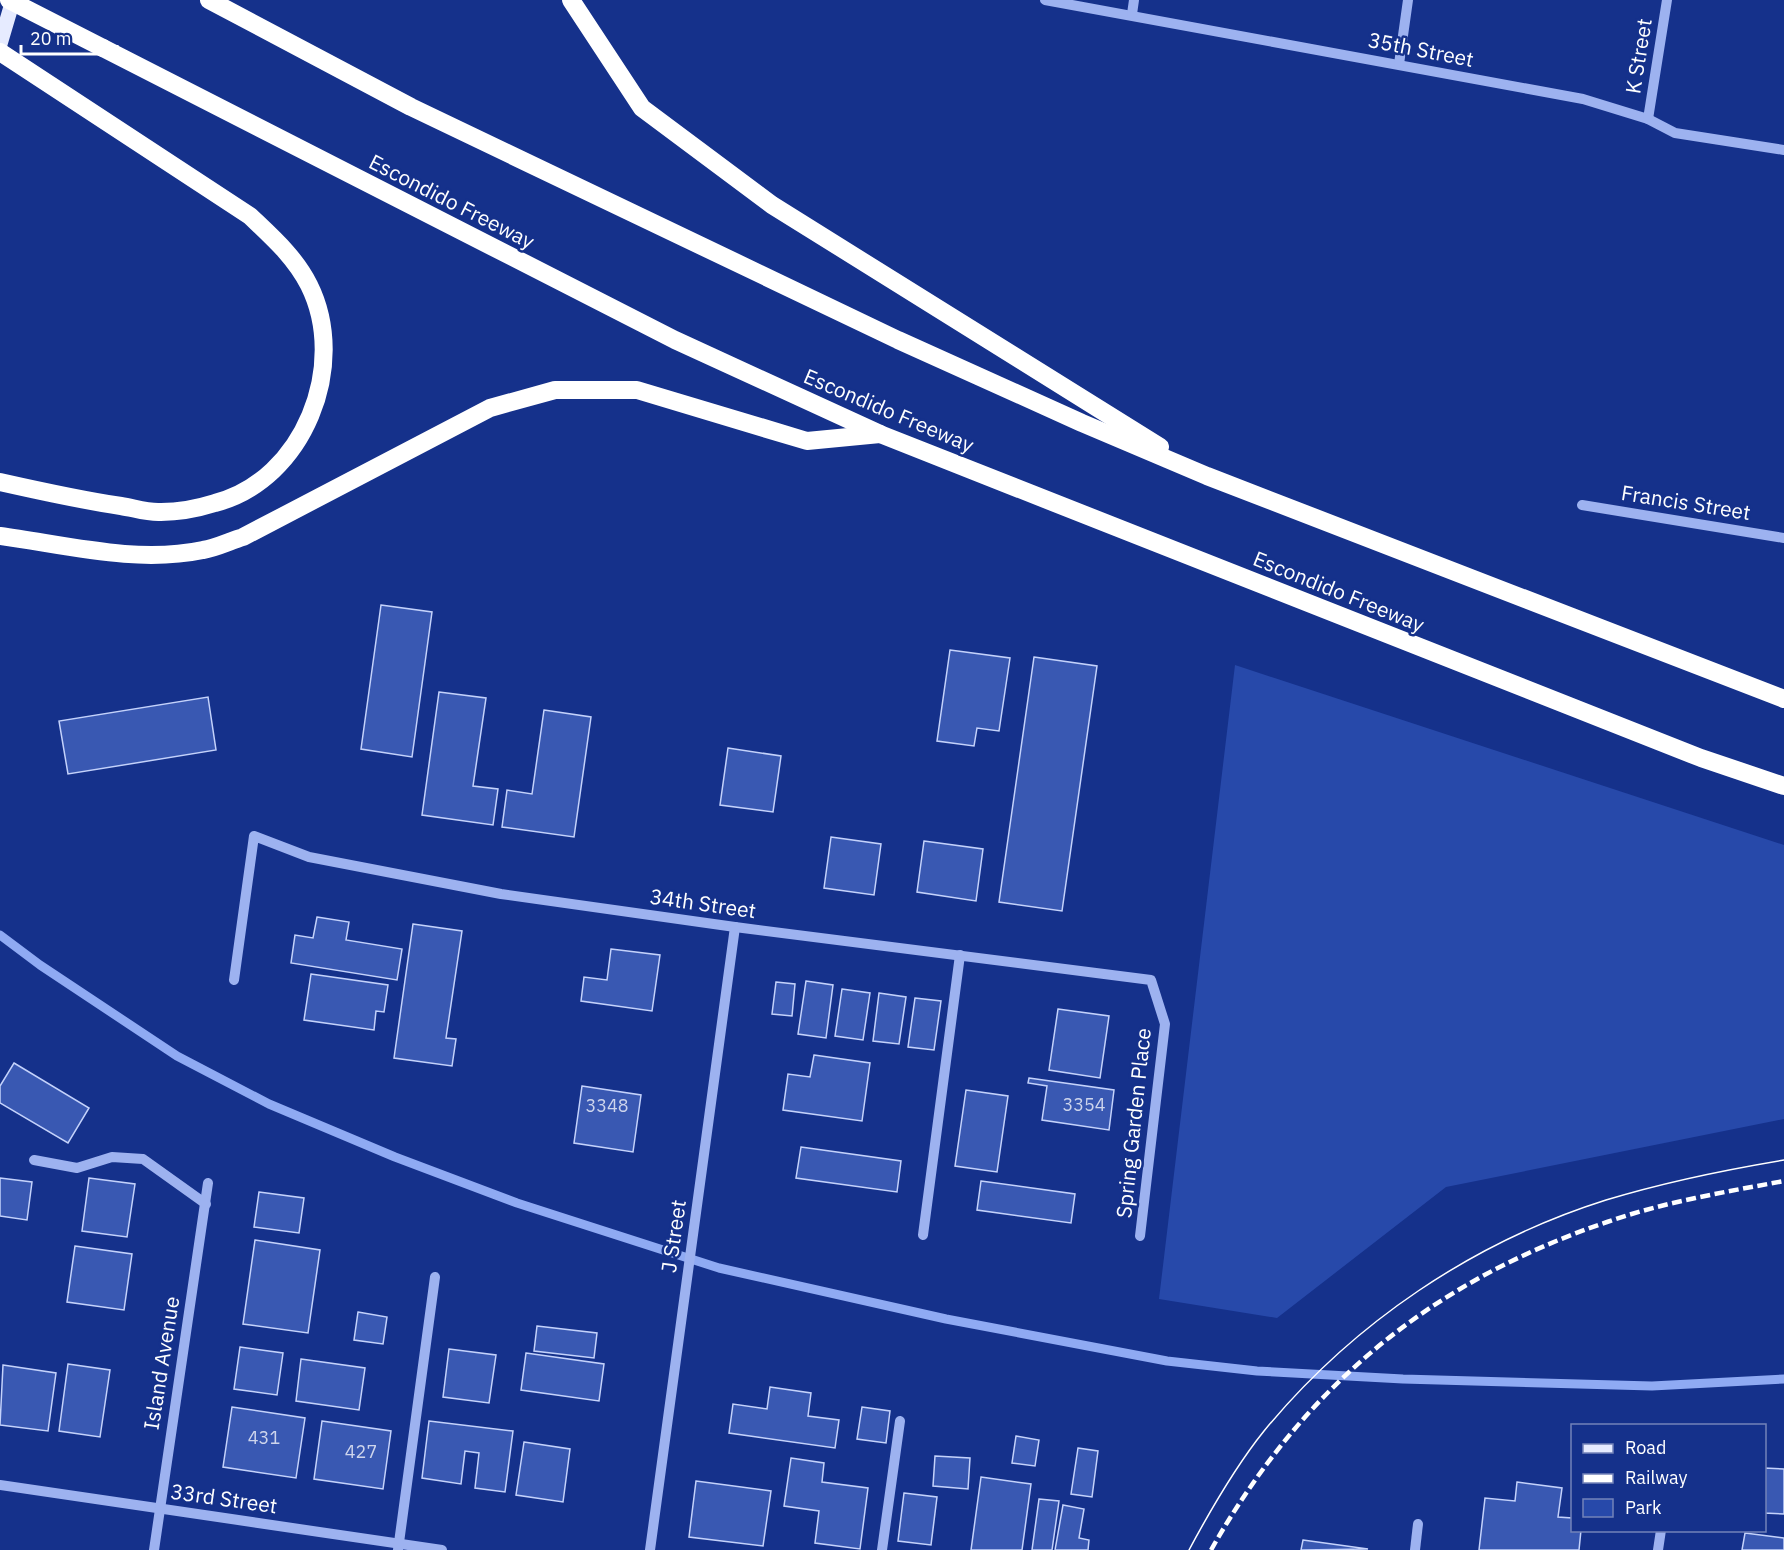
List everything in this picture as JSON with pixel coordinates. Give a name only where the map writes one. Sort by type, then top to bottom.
[{"type":"highway","name":"Escondido Freeway","points":[[11,0],[675,340],[880,434],[1701,758],[1784,786]]},
{"type":"highway","points":[[209,0],[411,107],[898,340],[1207,476],[1784,699]]},
{"type":"highway","points":[[571,0],[642,108],[772,205],[1207,476]]},
{"type":"highway","points":[[0,52],[250,216],[284,248],[309,285],[320,314],[323,345],[320,386],[309,423],[286,456],[262,482],[217,503],[161,513],[68,498],[0,482]]},
{"type":"highway","points":[[0,536],[132,554],[170,555],[204,550],[243,537],[490,408],[555,390],[637,390],[807,441],[880,434]]},
{"type":"main road","points":[[0,44],[11,0]]},
{"type":"street","name":"35th Street","points":[[1045,0],[1132,14],[1583,99],[1648,119],[1675,133],[1784,150]]},
{"type":"street","points":[[1132,14],[1134,0]]},
{"type":"street","points":[[1399,64],[1408,0]]},
{"type":"street","name":"K Street","points":[[1648,119],[1667,0]]},
{"type":"street","name":"Francis Street","points":[[1582,505],[1784,538]]},
{"type":"street","name":"34th Street","points":[[234,980],[254,836],[309,857],[501,894],[735,927],[1152,980]]},
{"type":"street","name":"J Street","points":[[650,1550],[735,927]]},
{"type":"street","points":[[923,1235],[960,955]]},
{"type":"street","name":"Spring Garden Place","points":[[1140,1236],[1165,1024],[1152,980]]},
{"type":"street","points":[[33,1160],[77,1168],[112,1157],[143,1159],[206,1204]]},
{"type":"street","name":"Island Avenue","points":[[154,1550],[208,1183]]},
{"type":"street","points":[[398,1547],[435,1277]]},
{"type":"street","points":[[882,1550],[900,1421]]},
{"type":"street","name":"33rd Street","points":[[0,1485],[398,1547],[442,1550]]},
{"type":"street","points":[[1415,1550],[1419,1524]]},
{"type":"street","points":[[1658,1550],[1661,1532]]},
{"type":"green space","points":[[1235,665],[1784,845],[1784,1119],[1446,1187],[1277,1318],[1159,1299]]},
{"type":"building","points":[[381,605],[432,612],[412,757],[361,749]]},
{"type":"building","points":[[950,650],[1010,658],[999,731],[977,728],[974,746],[937,741]]},
{"type":"building","points":[[1034,657],[1097,666],[1062,911],[999,902]]},
{"type":"building","points":[[439,692],[486,698],[473,786],[498,789],[493,825],[422,815]]},
{"type":"building","points":[[208,697],[216,750],[68,774],[59,721]]},
{"type":"building","points":[[544,710],[591,717],[574,837],[502,827],[507,790],[532,794]]},
{"type":"building","points":[[728,748],[781,756],[773,812],[720,805]]},
{"type":"building","points":[[831,837],[881,844],[874,895],[824,888]]},
{"type":"building","points":[[924,841],[983,849],[976,901],[917,892]]},
{"type":"building","points":[[317,917],[349,922],[346,940],[402,949],[397,980],[291,963],[295,935],[313,938]]},
{"type":"building","points":[[413,924],[462,931],[446,1038],[456,1039],[452,1066],[394,1058]]},
{"type":"building","points":[[611,949],[660,955],[652,1011],[581,1001],[584,977],[607,980]]},
{"type":"building","points":[[311,974],[388,985],[384,1012],[376,1011],[374,1030],[304,1020]]},
{"type":"building","points":[[806,981],[833,985],[826,1038],[798,1034]]},
{"type":"building","points":[[776,982],[795,984],[792,1016],[772,1014]]},
{"type":"building","points":[[842,989],[870,993],[863,1040],[835,1036]]},
{"type":"building","points":[[879,993],[906,997],[899,1044],[873,1041]]},
{"type":"building","points":[[915,998],[941,1001],[934,1050],[908,1047]]},
{"type":"building","points":[[1058,1009],[1109,1016],[1100,1078],[1049,1070]]},
{"type":"building","points":[[814,1055],[870,1063],[862,1121],[783,1110],[788,1074],[810,1077]]},
{"type":"building","points":[[14,1063],[89,1108],[68,1143],[0,1103],[0,1086]]},
{"type":"building","points":[[1029,1078],[1114,1090],[1109,1130],[1042,1120],[1047,1086],[1028,1083]]},
{"type":"building","points":[[582,1086],[641,1095],[633,1152],[574,1143]]},
{"type":"building","points":[[966,1090],[1008,1096],[997,1172],[955,1166]]},
{"type":"building","points":[[801,1147],[901,1161],[897,1192],[796,1178]]},
{"type":"building","points":[[0,1178],[32,1182],[27,1220],[0,1216]]},
{"type":"building","points":[[89,1178],[135,1184],[127,1237],[82,1231]]},
{"type":"building","points":[[981,1181],[1075,1194],[1071,1223],[977,1210]]},
{"type":"building","points":[[259,1192],[304,1198],[299,1233],[254,1227]]},
{"type":"building","points":[[255,1240],[320,1250],[308,1333],[243,1324]]},
{"type":"building","points":[[75,1246],[132,1254],[124,1310],[67,1302]]},
{"type":"building","points":[[358,1312],[387,1317],[383,1344],[354,1340]]},
{"type":"building","points":[[537,1326],[597,1333],[594,1358],[534,1351]]},
{"type":"building","points":[[240,1347],[283,1353],[277,1395],[234,1389]]},
{"type":"building","points":[[449,1349],[496,1355],[489,1403],[443,1397]]},
{"type":"building","points":[[526,1353],[604,1364],[599,1401],[521,1390]]},
{"type":"building","points":[[301,1359],[365,1368],[359,1410],[296,1401]]},
{"type":"building","points":[[68,1364],[110,1370],[100,1437],[59,1431]]},
{"type":"building","points":[[3,1365],[56,1373],[48,1431],[0,1425]]},
{"type":"building","points":[[770,1387],[811,1393],[808,1416],[839,1420],[835,1448],[729,1433],[733,1404],[767,1409]]},
{"type":"building","points":[[232,1407],[305,1418],[296,1478],[223,1467]]},
{"type":"building","points":[[862,1407],[890,1411],[886,1443],[857,1439]]},
{"type":"building","points":[[322,1421],[391,1431],[383,1489],[314,1479]]},
{"type":"building","points":[[429,1421],[513,1431],[505,1492],[475,1488],[479,1453],[465,1451],[461,1484],[422,1478]]},
{"type":"building","points":[[1016,1436],[1039,1440],[1035,1466],[1012,1463]]},
{"type":"building","points":[[524,1442],[570,1449],[563,1502],[516,1495]]},
{"type":"building","points":[[1078,1448],[1098,1451],[1092,1497],[1071,1494]]},
{"type":"building","points":[[935,1456],[970,1458],[968,1489],[933,1486]]},
{"type":"building","points":[[791,1458],[824,1463],[822,1482],[868,1488],[860,1549],[815,1543],[819,1511],[784,1506]]},
{"type":"building","points":[[1766,1468],[1784,1469],[1784,1514],[1766,1513]]},
{"type":"building","points":[[981,1477],[1031,1484],[1022,1550],[971,1550]]},
{"type":"building","points":[[696,1481],[771,1491],[763,1546],[689,1537]]},
{"type":"building","points":[[1517,1482],[1562,1488],[1558,1517],[1571,1518],[1571,1532],[1581,1532],[1579,1550],[1479,1550],[1485,1498],[1515,1501]]},
{"type":"building","points":[[904,1493],[937,1497],[931,1545],[898,1541]]},
{"type":"building","points":[[1039,1499],[1059,1501],[1052,1550],[1032,1550]]},
{"type":"building","points":[[1063,1505],[1084,1509],[1079,1538],[1089,1540],[1088,1550],[1055,1550]]},
{"type":"building","points":[[1745,1533],[1784,1538],[1784,1550],[1742,1550]]},
{"type":"building","points":[[1303,1540],[1368,1549],[1301,1550]]},
{"type":"waterway","points":[[0,935],[40,965],[177,1056],[269,1104],[395,1157],[517,1203],[719,1268],[946,1319],[1167,1361],[1257,1371],[1403,1379],[1652,1386],[1784,1379]]},
{"type":"tram line","points":[[1189,1550],[1224,1489],[1264,1431],[1336,1355],[1418,1291],[1463,1263],[1509,1239],[1606,1200],[1717,1172],[1784,1160]]},
{"type":"railway","points":[[1211,1550],[1247,1492],[1287,1438],[1330,1390],[1377,1347],[1428,1309],[1483,1276],[1543,1247],[1607,1222],[1672,1203],[1784,1181]]}]
